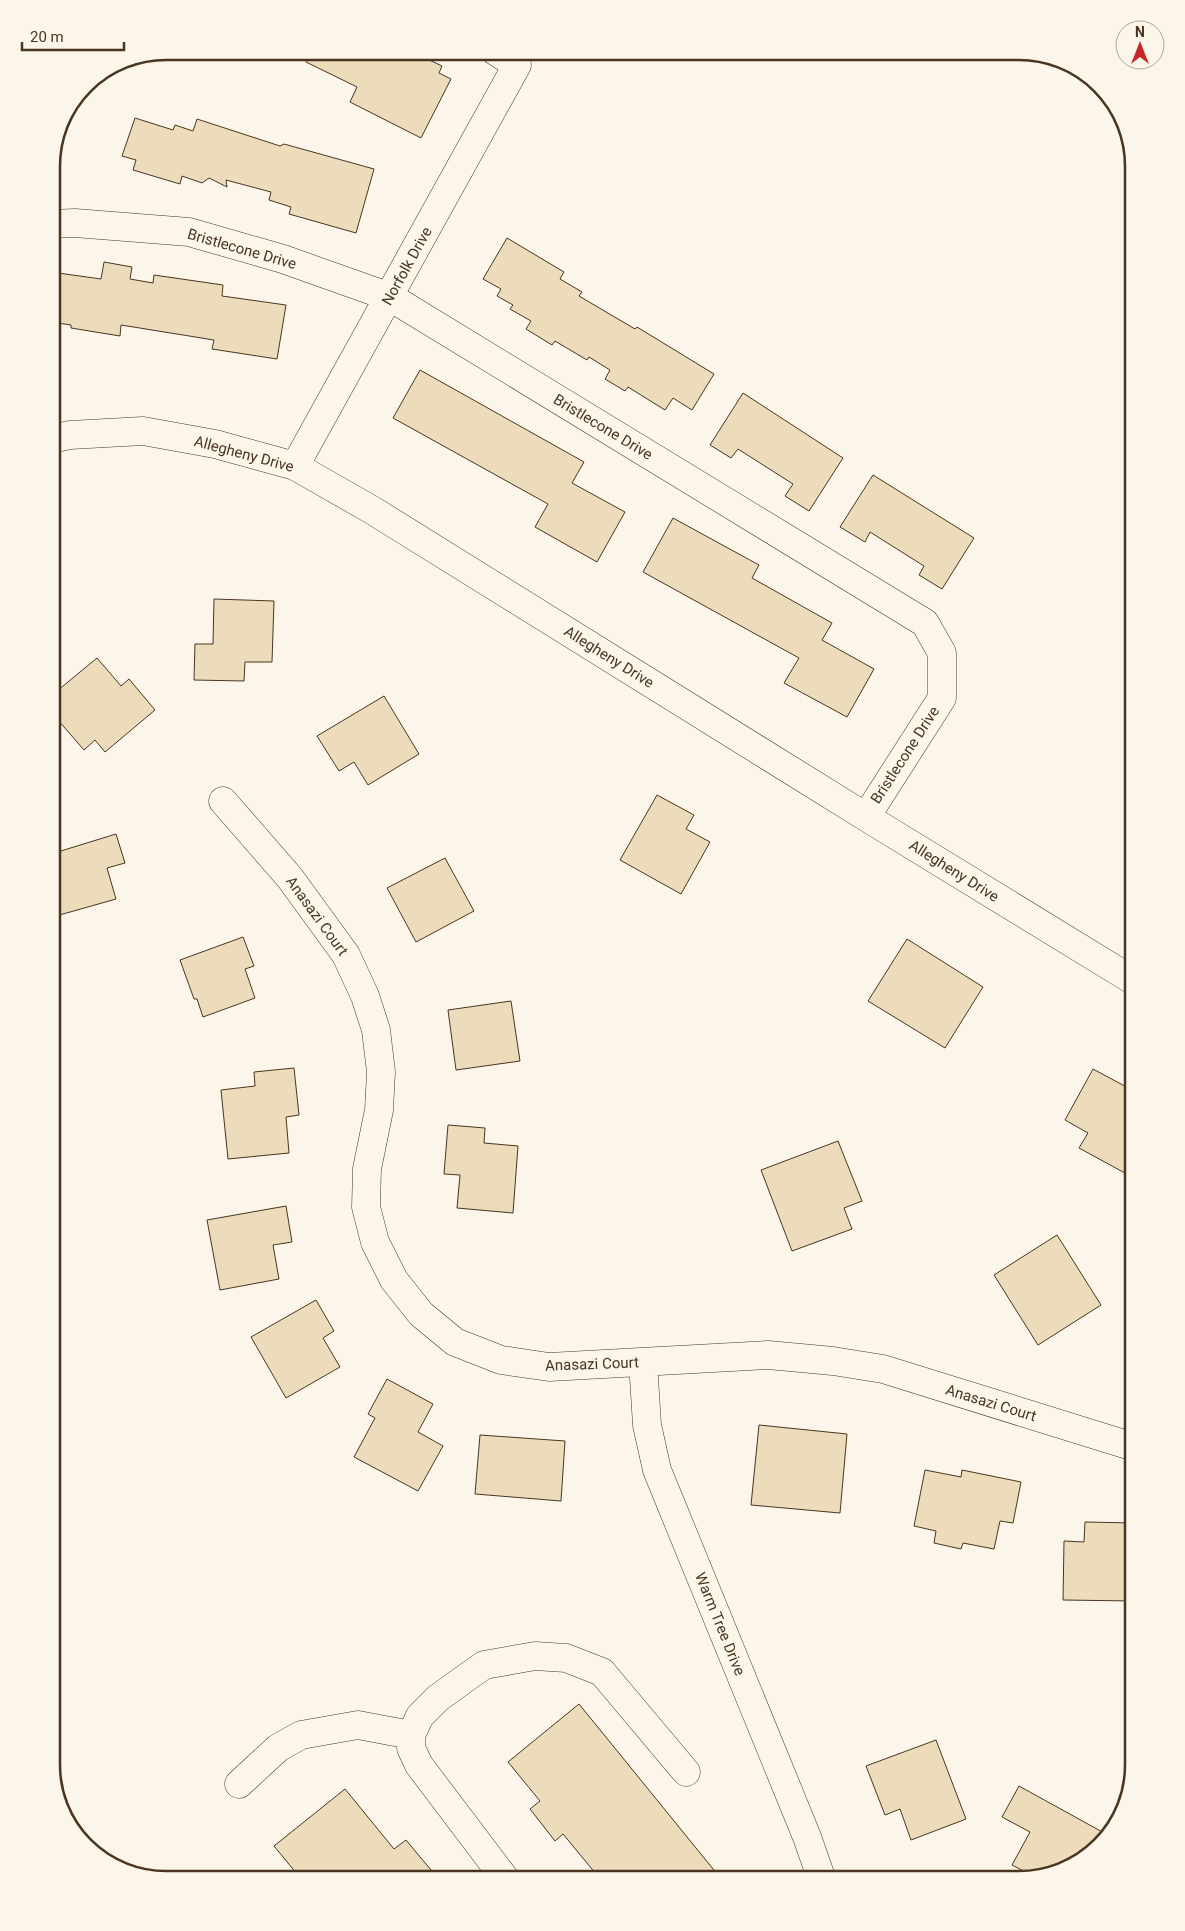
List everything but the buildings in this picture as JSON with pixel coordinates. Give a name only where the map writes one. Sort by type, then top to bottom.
[{"type":"street","name":"Norfolk Drive","points":[[295,466],[390,297],[505,60]]},
{"type":"street","name":"Bristlecone Drive","points":[[60,224],[75,223],[189,232],[283,259],[390,297],[925,623],[942,653],[942,698],[866,817]]},
{"type":"street","name":"Allegheny Drive","points":[[60,437],[143,431],[215,444],[295,466],[380,515],[1125,975]]},
{"type":"street","name":"Anasazi Court","points":[[223,800],[290,878],[313,909],[346,955],[365,996],[376,1030],[381,1072],[379,1110],[367,1168],[366,1207],[375,1242],[394,1280],[421,1314],[455,1342],[502,1360],[549,1367],[768,1355],[833,1361],[883,1369],[1125,1444]]},
{"type":"street","name":"Warm Tree Drive","points":[[643,1362],[647,1425],[657,1470],[807,1837],[819,1871]]},
{"type":"street","points":[[499,1871],[420,1765],[410,1748],[411,1734],[420,1716],[438,1698],[484,1665],[535,1656],[566,1658],[602,1672],[686,1772]]},
{"type":"street","points":[[239,1784],[278,1748],[301,1734],[358,1725],[411,1734]]}]
